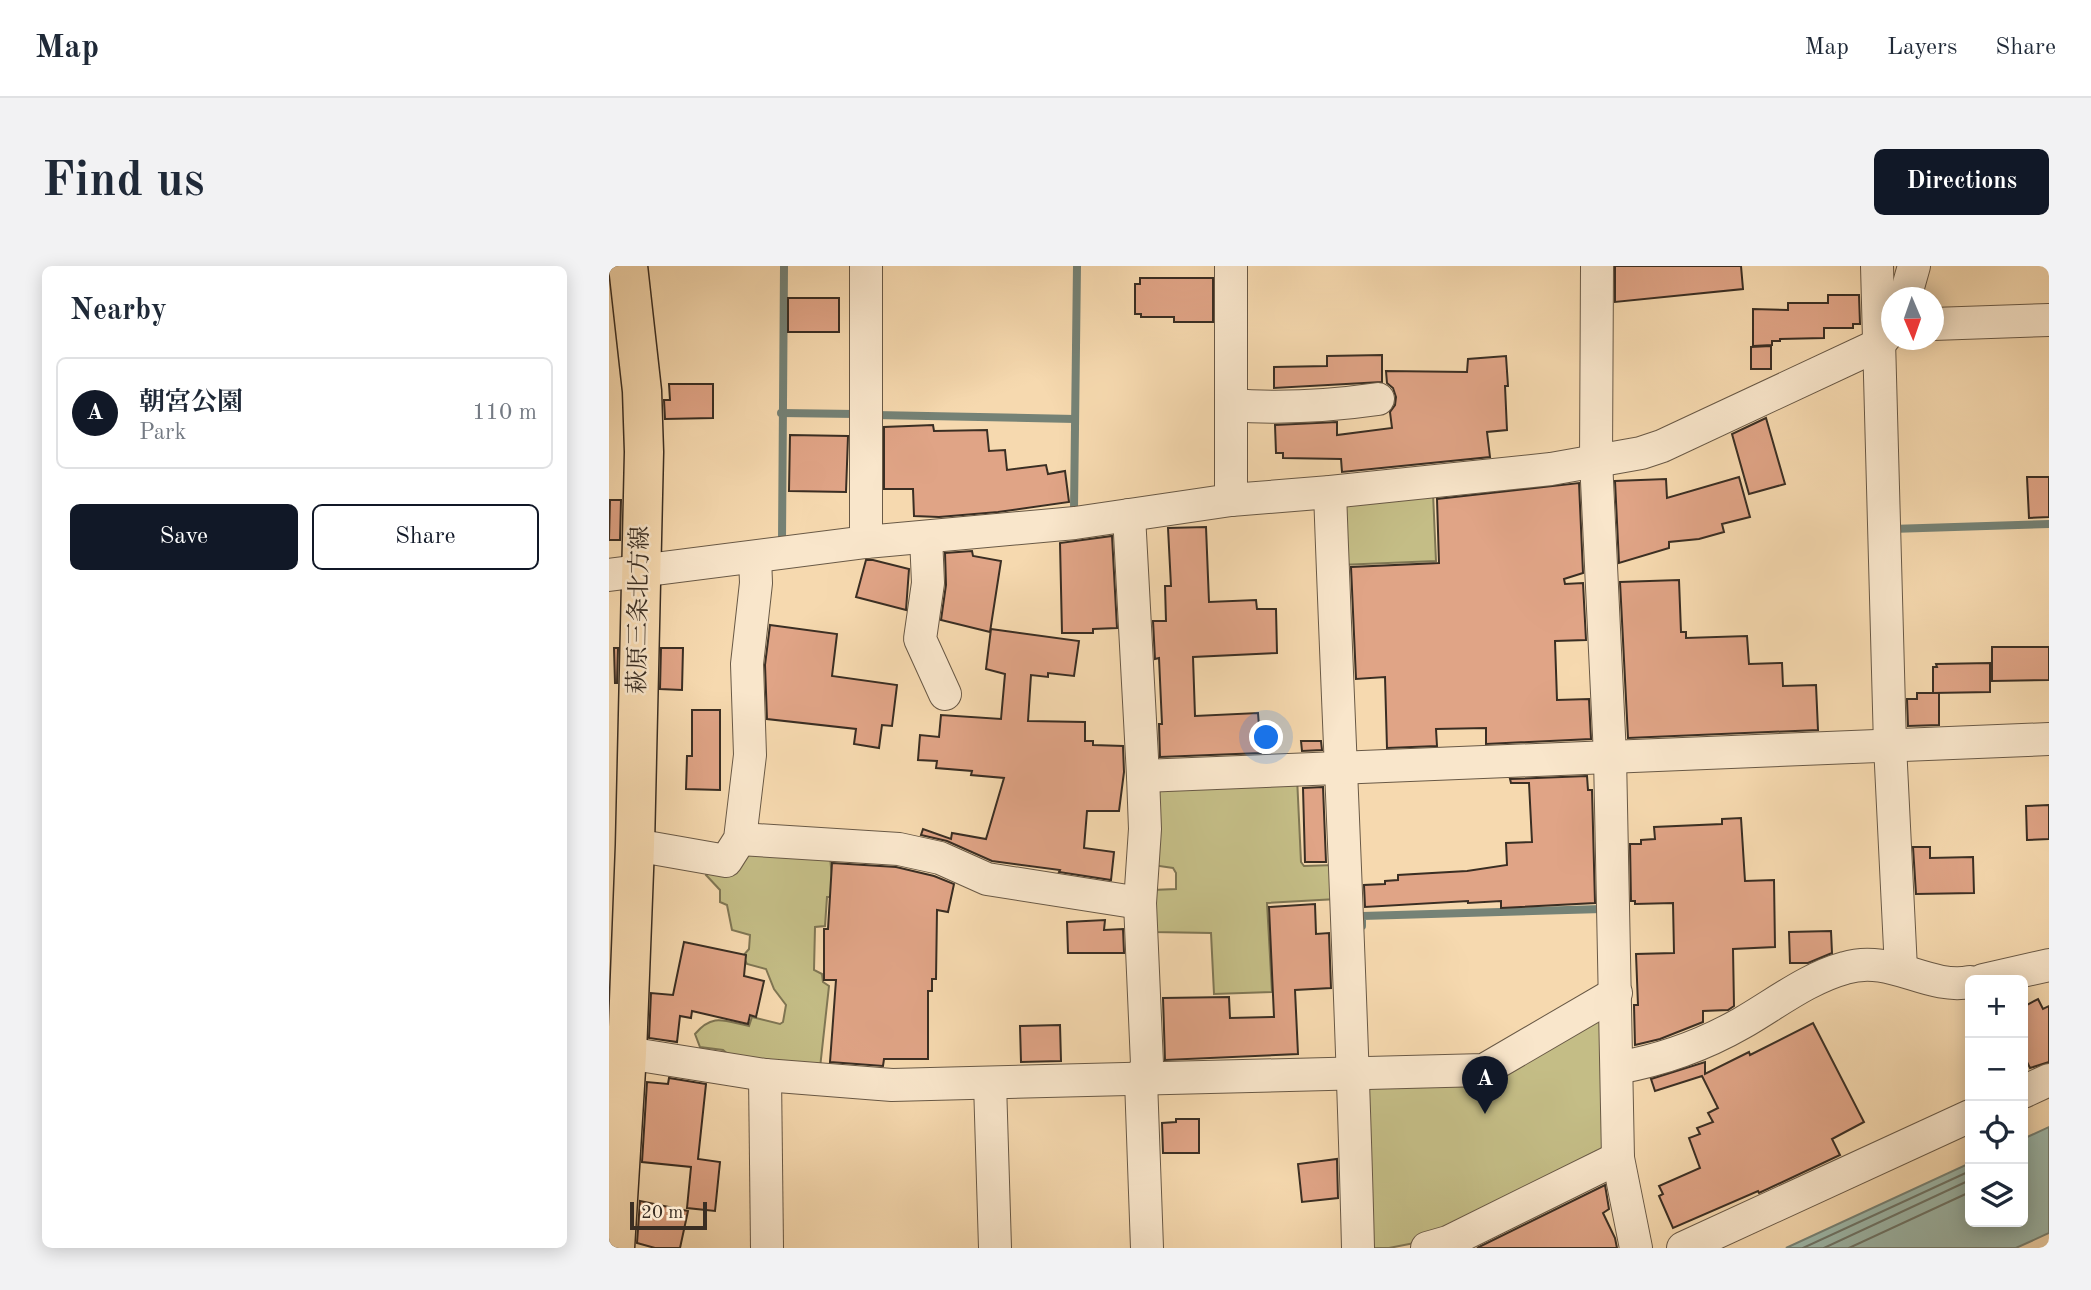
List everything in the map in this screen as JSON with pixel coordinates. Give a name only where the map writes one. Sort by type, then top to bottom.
[{"type":"main road","name":"萩原三条北方線","points":[[615,1248],[618,1052],[626,840],[625,573],[644,452],[642,391],[628,266]]},
{"type":"street","points":[[866,266],[866,542]]},
{"type":"street","points":[[1231,266],[1231,500]]},
{"type":"street","points":[[1597,266],[1596,460],[1610,756],[1618,1158],[1636,1248]]},
{"type":"street","points":[[1877,266],[1881,302]]},
{"type":"street","points":[[1908,287],[1914,266]]},
{"type":"street","points":[[1944,324],[2049,320]]},
{"type":"street","points":[[625,573],[866,542],[1129,515],[1231,500],[1551,469],[1640,453],[1662,446],[1881,339]]},
{"type":"street","points":[[1885,350],[1890,745],[1902,969]]},
{"type":"street","points":[[1231,405],[1278,408],[1331,406],[1378,399]]},
{"type":"street","points":[[1331,492],[1354,1073],[1358,1248]]},
{"type":"street","points":[[1129,515],[1145,829],[1140,903],[1147,1064],[1141,1080],[1147,1248]]},
{"type":"street","points":[[926,537],[928,583],[919,639],[945,694]]},
{"type":"street","points":[[626,840],[726,861],[740,839],[750,755],[747,664],[756,583],[755,557]]},
{"type":"street","points":[[1143,776],[2049,739]]},
{"type":"street","points":[[740,839],[899,849],[940,858],[987,879],[1140,903]]},
{"type":"street","points":[[1617,1068],[1657,1061],[1701,1045],[1842,968],[1861,964],[1902,969],[1941,982],[1965,982]]},
{"type":"street","points":[[2005,975],[2049,965]]},
{"type":"street","points":[[618,1052],[765,1075],[892,1085],[1484,1070],[1616,993]]},
{"type":"street","points":[[765,1075],[767,1248]]},
{"type":"street","points":[[2028,1090],[2049,1080]]},
{"type":"street","points":[[991,1083],[995,1248]]},
{"type":"street","points":[[1683,1248],[1965,1118]]},
{"type":"street","points":[[1427,1248],[1448,1242],[1618,1158]]},
{"type":"shaded area","points":[[1433,493],[1436,561],[1340,565],[1346,504]]},
{"type":"shaded area","points":[[1297,777],[1301,862],[1304,866],[1335,865],[1337,899],[1267,903],[1272,992],[1214,994],[1211,933],[1153,932],[1152,890],[1176,889],[1176,873],[1173,868],[1152,865],[1153,789]]},
{"type":"shaded area","points":[[745,845],[830,857],[834,897],[827,897],[825,926],[815,927],[814,970],[822,974],[823,982],[829,986],[820,1068],[736,1061],[723,1050],[700,1047],[695,1034],[701,1027],[719,1020],[749,1026],[752,1017],[780,1024],[783,1022],[786,1005],[774,989],[766,969],[747,964],[743,956],[749,949],[750,935],[732,930],[727,905],[720,902],[720,890],[706,875],[712,865]]},
{"type":"shaded area","points":[[1610,1003],[1612,1153],[1445,1237],[1389,1248],[1369,1248],[1357,1076],[1488,1074]]},
{"type":"water","points":[[2049,1127],[2049,1233],[2016,1248],[1786,1248],[1965,1165],[1965,1227],[2028,1227],[2028,1137]]},
{"type":"building","points":[[1615,266],[1741,266],[1743,289],[1615,302]]},
{"type":"building","points":[[1140,278],[1213,278],[1213,322],[1174,322],[1174,317],[1141,317],[1141,314],[1135,314],[1135,284],[1140,284]]},
{"type":"building","points":[[1828,295],[1859,295],[1860,324],[1853,324],[1853,328],[1824,328],[1824,338],[1780,339],[1772,341],[1772,345],[1753,346],[1753,309],[1788,310],[1788,303],[1828,303]]},
{"type":"building","points":[[788,298],[839,298],[839,332],[788,332]]},
{"type":"building","points":[[1771,346],[1771,369],[1751,369],[1751,347]]},
{"type":"building","points":[[1382,355],[1382,382],[1274,388],[1274,367],[1327,366],[1327,356]]},
{"type":"building","points":[[1506,356],[1507,430],[1487,432],[1490,457],[1342,472],[1341,459],[1283,458],[1283,453],[1276,453],[1275,425],[1337,422],[1337,435],[1392,428],[1390,412],[1396,397],[1393,388],[1387,383],[1386,371],[1467,372],[1468,359]]},
{"type":"building","points":[[669,384],[713,384],[713,418],[665,419],[664,400],[670,400]]},
{"type":"building","points":[[1766,418],[1785,484],[1749,494],[1732,434]]},
{"type":"building","points":[[933,425],[934,431],[987,430],[989,451],[1005,450],[1007,470],[1046,465],[1048,474],[1065,471],[1069,502],[998,512],[939,517],[914,516],[913,489],[884,489],[884,427]]},
{"type":"building","points":[[790,435],[848,436],[846,492],[789,491]]},
{"type":"building","points":[[1739,477],[1750,517],[1722,524],[1724,532],[1699,539],[1669,542],[1669,548],[1619,563],[1615,481],[1666,479],[1667,498]]},
{"type":"building","points":[[2027,477],[2049,477],[2049,517],[2029,518]]},
{"type":"building","points":[[1579,483],[1583,573],[1564,579],[1565,584],[1583,583],[1586,640],[1555,641],[1557,700],[1589,699],[1591,739],[1486,744],[1486,728],[1436,729],[1437,746],[1387,748],[1385,677],[1356,679],[1351,567],[1439,563],[1437,499]]},
{"type":"building","points":[[610,500],[621,500],[620,540],[609,540]]},
{"type":"building","points":[[1206,527],[1209,602],[1256,600],[1257,609],[1276,609],[1277,653],[1193,657],[1195,716],[1258,713],[1261,753],[1160,757],[1159,724],[1162,724],[1159,658],[1155,659],[1153,621],[1166,621],[1165,586],[1171,586],[1168,528]]},
{"type":"building","points":[[1112,536],[1117,628],[1093,629],[1093,633],[1062,633],[1060,543]]},
{"type":"building","points":[[972,551],[973,556],[1001,561],[990,632],[941,620],[946,585],[945,553]]},
{"type":"building","points":[[866,560],[909,569],[906,610],[856,597]]},
{"type":"building","points":[[1679,580],[1681,632],[1686,632],[1686,638],[1747,636],[1749,664],[1782,663],[1783,686],[1816,685],[1818,730],[1628,738],[1620,582]]},
{"type":"building","points":[[770,625],[837,634],[832,676],[897,685],[892,726],[882,725],[879,748],[854,744],[856,729],[767,719],[765,665]]},
{"type":"building","points":[[991,629],[1079,641],[1074,676],[1048,673],[1048,677],[1031,675],[1028,721],[1085,722],[1085,741],[1093,741],[1093,745],[1123,746],[1124,772],[1119,811],[1087,811],[1084,848],[1114,852],[1111,880],[992,861],[947,841],[921,835],[923,829],[951,839],[952,833],[986,839],[1004,778],[971,775],[972,771],[936,768],[937,761],[918,760],[920,735],[939,737],[941,715],[1001,719],[1005,674],[986,669]]},
{"type":"building","points":[[1992,647],[2049,647],[2049,680],[1992,681]]},
{"type":"building","points":[[614,648],[618,648],[617,683],[615,683]]},
{"type":"building","points":[[661,648],[683,648],[682,690],[660,689]]},
{"type":"building","points":[[1990,663],[1990,692],[1933,693],[1933,667],[1937,667],[1936,664]]},
{"type":"building","points":[[1917,693],[1939,693],[1939,725],[1908,726],[1907,699],[1917,699]]},
{"type":"building","points":[[692,710],[720,710],[720,790],[686,789],[687,756],[692,756]]},
{"type":"building","points":[[1301,741],[1321,741],[1322,750],[1302,751]]},
{"type":"building","points":[[1587,776],[1588,790],[1592,790],[1595,903],[1501,908],[1501,901],[1468,901],[1365,907],[1364,885],[1385,884],[1385,881],[1398,880],[1398,875],[1467,871],[1507,865],[1506,843],[1532,842],[1529,783],[1511,783],[1510,779]]},
{"type":"building","points":[[1323,787],[1326,862],[1305,862],[1303,788]]},
{"type":"building","points":[[2049,805],[2049,839],[2027,840],[2026,806]]},
{"type":"building","points":[[1741,818],[1745,881],[1774,880],[1775,947],[1733,949],[1734,1006],[1728,1010],[1703,1011],[1703,1022],[1660,1039],[1635,1045],[1634,1005],[1638,1005],[1636,954],[1674,953],[1673,903],[1635,904],[1635,901],[1631,901],[1630,844],[1641,844],[1641,840],[1655,839],[1654,827],[1722,824],[1722,819]]},
{"type":"building","points":[[1913,847],[1930,847],[1930,858],[1973,857],[1974,893],[1916,894]]},
{"type":"building","points":[[832,863],[896,867],[954,884],[948,912],[937,910],[936,979],[932,979],[932,991],[928,991],[928,1059],[884,1059],[883,1066],[830,1062],[836,980],[824,980],[824,929],[828,929]]},
{"type":"building","points":[[1315,904],[1316,934],[1329,933],[1331,988],[1295,990],[1298,1054],[1165,1060],[1163,998],[1229,997],[1230,1018],[1274,1017],[1269,907]]},
{"type":"building","points":[[1105,920],[1104,930],[1123,929],[1124,953],[1068,953],[1067,922]]},
{"type":"building","points":[[1831,931],[1832,953],[1808,963],[1790,963],[1789,932]]},
{"type":"building","points":[[684,942],[746,955],[744,976],[764,981],[756,1017],[750,1015],[748,1024],[692,1011],[691,1018],[680,1016],[677,1042],[649,1038],[651,993],[673,995]]},
{"type":"building","points":[[2038,999],[2043,1009],[2049,1006],[2049,1062],[2030,1068],[2028,1064],[2028,1004]]},
{"type":"building","points":[[1813,1023],[1864,1122],[1832,1139],[1840,1155],[1759,1193],[1758,1191],[1673,1228],[1659,1196],[1663,1194],[1659,1186],[1700,1168],[1689,1138],[1700,1134],[1697,1128],[1713,1122],[1708,1113],[1718,1108],[1702,1076],[1655,1091],[1651,1079],[1705,1062],[1705,1074]]},
{"type":"building","points":[[1060,1025],[1061,1061],[1021,1062],[1020,1026]]},
{"type":"building","points":[[669,1078],[706,1084],[698,1159],[720,1162],[715,1211],[687,1208],[691,1167],[642,1162],[647,1082],[668,1084]]},
{"type":"building","points":[[1176,1119],[1199,1119],[1199,1153],[1163,1153],[1162,1123],[1176,1122]]},
{"type":"building","points":[[1337,1159],[1338,1198],[1302,1202],[1298,1164]]},
{"type":"building","points":[[1605,1185],[1609,1209],[1603,1213],[1617,1248],[1477,1248]]},
{"type":"building","points":[[640,1201],[688,1211],[680,1248],[655,1248],[637,1243]]},
{"type":"waterway","points":[[782,540],[784,266]]},
{"type":"waterway","points":[[1074,509],[1077,266]]},
{"type":"waterway","points":[[781,413],[856,414]]},
{"type":"waterway","points":[[875,415],[1075,419]]},
{"type":"waterway","points":[[1891,529],[2049,524]]},
{"type":"waterway","points":[[1362,926],[1362,916],[1602,909]]},
{"type":"place","name":"朝宮公園","points":[[1485,1114]]}]
